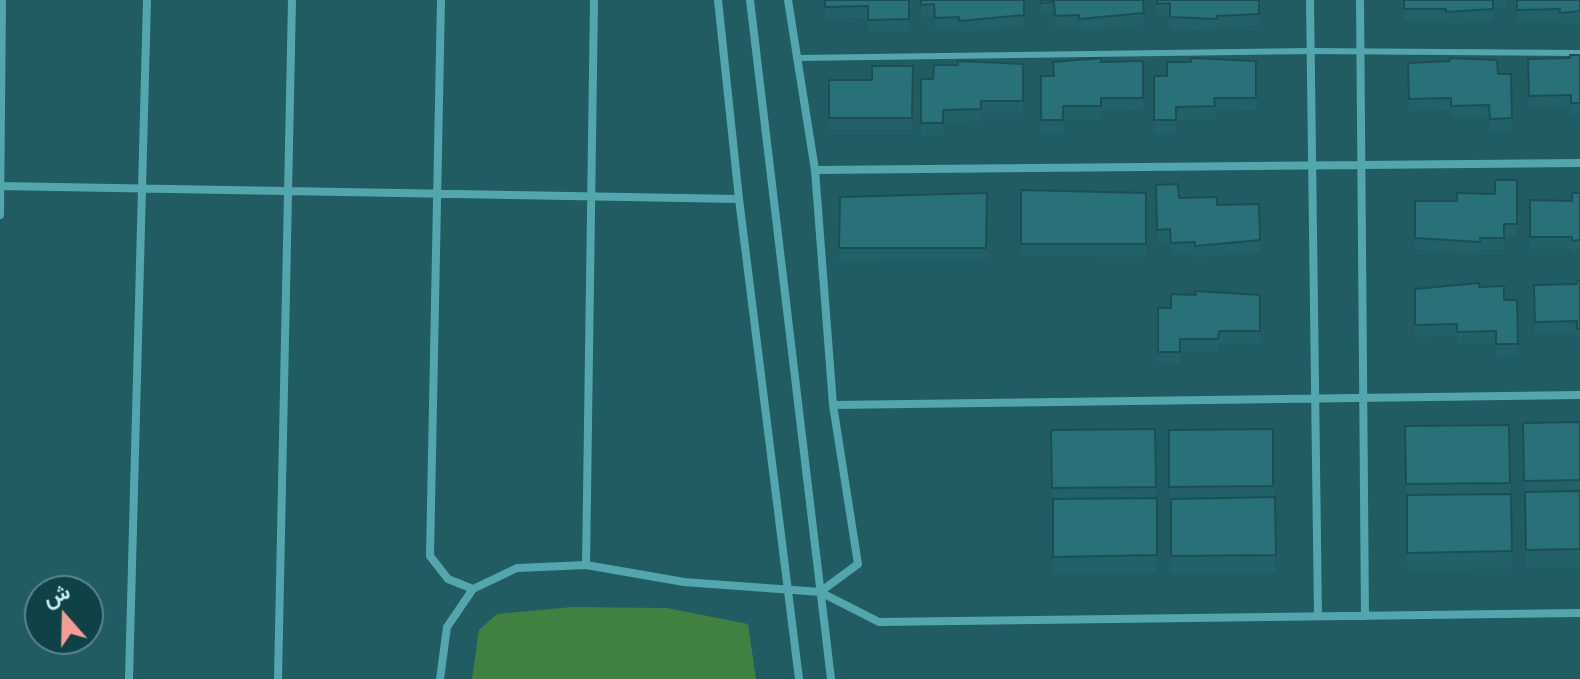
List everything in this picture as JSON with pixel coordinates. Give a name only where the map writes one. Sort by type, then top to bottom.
[{"type":"street","points":[[0,215],[2,0]]},
{"type":"street","points":[[129,679],[147,0]]},
{"type":"street","points":[[278,679],[292,0]]},
{"type":"street","points":[[441,0],[430,556],[448,579],[473,589]]},
{"type":"street","points":[[586,565],[594,0]]},
{"type":"street","points":[[718,0],[739,199],[799,679]]},
{"type":"street","points":[[750,0],[831,679]]},
{"type":"street","points":[[788,0],[815,170],[833,405],[858,564],[820,592]]},
{"type":"street","points":[[1310,0],[1318,616]]},
{"type":"street","points":[[1360,0],[1365,616]]},
{"type":"street","points":[[815,170],[1580,163]]},
{"type":"street","points":[[0,186],[739,199]]},
{"type":"street","points":[[833,405],[1580,395]]},
{"type":"street","points":[[440,679],[447,627],[473,589],[517,568],[586,565],[684,582],[820,592],[879,622],[1580,613]]},
{"type":"lane","points":[[796,58],[1310,51],[1361,54],[1580,53]]},
{"type":"shaded area","points":[[0,0],[1580,0],[1580,679],[0,679]]},
{"type":"green space","points":[[572,607],[667,608],[748,624],[756,679],[472,679],[479,630],[497,614]]},
{"type":"building","points":[[825,0],[909,0],[909,19],[868,20],[868,6],[825,7]]},
{"type":"building","points":[[921,0],[1024,0],[1024,15],[959,21],[959,17],[935,18],[934,4],[921,5]]},
{"type":"building","points":[[1041,0],[1143,0],[1144,13],[1079,19],[1079,15],[1055,16],[1054,2],[1041,3]]},
{"type":"building","points":[[1157,0],[1259,0],[1259,14],[1217,16],[1217,19],[1170,17],[1170,3],[1157,4]]},
{"type":"building","points":[[1404,0],[1493,0],[1493,9],[1446,12],[1446,9],[1404,9]]},
{"type":"building","points":[[1517,0],[1580,0],[1580,11],[1517,10]]},
{"type":"building","points":[[1570,55],[1580,55],[1580,103],[1571,103],[1571,95],[1529,96],[1528,59],[1570,58]]},
{"type":"building","points":[[1101,58],[1101,62],[1143,61],[1143,98],[1101,98],[1101,106],[1063,106],[1063,120],[1041,120],[1041,76],[1054,76],[1053,62]]},
{"type":"building","points":[[1191,58],[1256,61],[1256,98],[1214,98],[1215,106],[1176,107],[1176,120],[1154,120],[1154,76],[1167,76],[1167,62],[1191,62]]},
{"type":"building","points":[[1450,58],[1497,60],[1498,74],[1511,74],[1512,118],[1490,119],[1489,105],[1451,106],[1451,98],[1409,99],[1408,63],[1450,61]]},
{"type":"building","points":[[958,61],[1023,64],[1023,101],[981,101],[981,109],[943,110],[943,123],[921,123],[921,79],[933,79],[934,65],[958,65]]},
{"type":"building","points":[[872,66],[913,66],[912,118],[829,118],[829,80],[872,80]]},
{"type":"building","points":[[1495,180],[1517,180],[1517,224],[1504,224],[1504,238],[1480,238],[1480,242],[1415,238],[1415,201],[1457,201],[1457,193],[1495,194]]},
{"type":"building","points":[[1178,184],[1179,198],[1217,197],[1217,205],[1259,204],[1260,240],[1195,246],[1195,242],[1171,243],[1170,229],[1157,230],[1156,185]]},
{"type":"building","points":[[1021,190],[1146,193],[1146,244],[1021,244]]},
{"type":"building","points":[[987,193],[986,248],[839,248],[840,197]]},
{"type":"building","points":[[1572,193],[1580,193],[1580,240],[1572,241],[1572,237],[1530,237],[1530,200],[1572,201]]},
{"type":"building","points":[[1580,281],[1580,329],[1577,329],[1577,321],[1535,322],[1534,285],[1577,284]]},
{"type":"building","points":[[1479,283],[1479,287],[1504,286],[1504,300],[1517,300],[1518,344],[1496,344],[1496,331],[1457,332],[1457,324],[1415,325],[1415,289]]},
{"type":"building","points":[[1195,291],[1260,295],[1260,331],[1219,331],[1218,339],[1180,339],[1180,352],[1158,352],[1158,308],[1171,308],[1171,294],[1196,295]]},
{"type":"building","points":[[1580,422],[1580,480],[1524,481],[1523,423]]},
{"type":"building","points":[[1509,425],[1510,483],[1406,484],[1405,426]]},
{"type":"building","points":[[1155,429],[1156,487],[1052,488],[1051,430]]},
{"type":"building","points":[[1273,429],[1273,486],[1169,487],[1169,430]]},
{"type":"building","points":[[1580,491],[1580,549],[1526,550],[1525,492]]},
{"type":"building","points":[[1511,494],[1512,551],[1407,553],[1407,495]]},
{"type":"building","points":[[1275,497],[1276,555],[1171,556],[1171,499]]},
{"type":"building","points":[[1157,498],[1157,555],[1053,557],[1053,499]]}]
